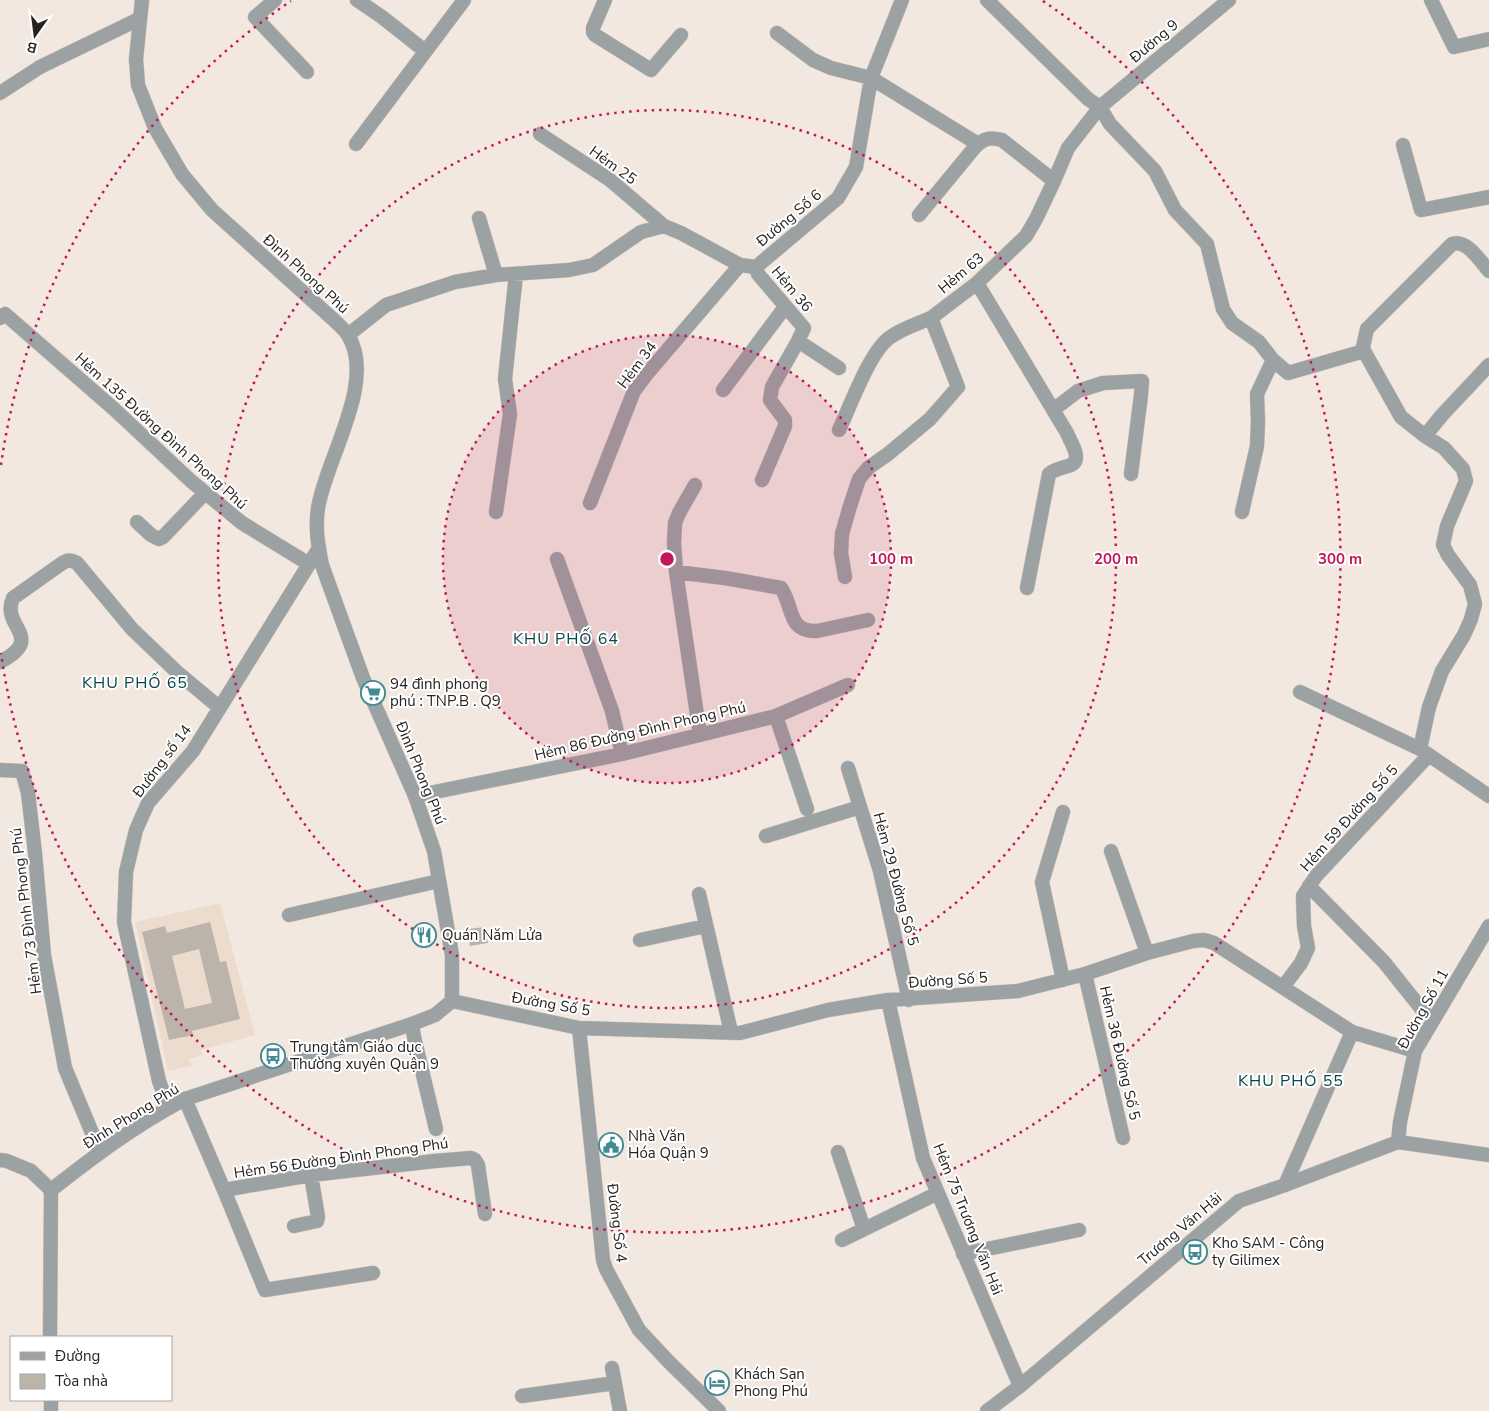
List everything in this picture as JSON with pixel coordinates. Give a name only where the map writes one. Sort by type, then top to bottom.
[{"type":"street","name":"Đình Phong Phú","points":[[51,1190],[100,1152],[169,1108],[185,1100],[412,1024],[435,1014],[452,1001],[452,955],[434,851],[415,796],[363,678],[322,565],[316,528],[319,506],[329,468],[353,400],[357,377],[357,358],[348,335],[335,321],[212,210],[182,174],[155,128],[138,85],[136,60],[142,0]]},
{"type":"street","points":[[274,0],[255,16],[308,72]]},
{"type":"street","points":[[356,0],[382,17],[425,51]]},
{"type":"street","points":[[356,144],[464,0]]},
{"type":"street","points":[[605,0],[593,32],[651,70],[681,35]]},
{"type":"street","name":"Đường Số 6","points":[[664,226],[740,264],[756,266],[838,198],[856,167],[871,78],[902,0]]},
{"type":"street","points":[[987,0],[1088,99],[1100,107],[1110,124],[1155,171],[1175,210],[1207,244],[1224,309],[1232,323],[1259,342],[1273,360],[1288,372],[1364,351]]},
{"type":"street","name":"Đường 9","points":[[1100,107],[1229,0]]},
{"type":"street","points":[[1431,0],[1454,47],[1489,39]]},
{"type":"street","points":[[0,93],[40,67],[139,19]]},
{"type":"street","points":[[777,33],[813,60],[831,68],[871,78],[978,144]]},
{"type":"street","name":"Hẻm 63","points":[[839,430],[867,369],[882,344],[897,333],[930,318],[977,283],[1026,236],[1036,219],[1068,148],[1100,107]]},
{"type":"street","name":"Hẻm 25","points":[[540,134],[610,180],[664,226]]},
{"type":"street","points":[[919,215],[978,144],[987,138],[1002,140],[1054,181]]},
{"type":"street","points":[[1403,145],[1420,210],[1489,197]]},
{"type":"street","points":[[479,218],[496,275]]},
{"type":"street","points":[[348,335],[386,305],[455,282],[496,275],[569,270],[593,265],[642,232],[664,226]]},
{"type":"street","points":[[1424,752],[1429,707],[1442,671],[1472,619],[1475,604],[1470,585],[1448,555],[1443,544],[1447,526],[1466,481],[1463,469],[1444,448],[1401,417],[1363,347],[1367,329],[1452,244],[1457,242],[1467,246],[1489,270]]},
{"type":"street","name":"Hẻm 34","points":[[590,503],[634,391],[740,264]]},
{"type":"street","name":"Hẻm 36","points":[[756,266],[758,274],[804,328],[798,341]]},
{"type":"street","points":[[496,512],[510,414],[505,379],[516,274]]},
{"type":"street","points":[[977,283],[1067,433],[1076,458],[1072,465],[1055,469],[1049,474],[1026,588]]},
{"type":"street","points":[[723,390],[785,307]]},
{"type":"street","name":"Hẻm 135 Đường Đình Phong Phú","points":[[0,318],[6,314],[242,524],[309,564]]},
{"type":"street","points":[[844,577],[841,553],[842,534],[860,480],[868,468],[930,419],[958,386],[930,318]]},
{"type":"street","points":[[762,480],[785,426],[785,420],[770,400],[772,387],[798,341],[839,368]]},
{"type":"street","points":[[1242,512],[1257,446],[1258,394],[1273,360]]},
{"type":"street","points":[[1425,436],[1489,365]]},
{"type":"street","points":[[1053,410],[1078,391],[1103,383],[1142,381],[1142,395],[1131,474]]},
{"type":"street","points":[[695,485],[678,513],[674,538],[676,572],[700,735]]},
{"type":"street","points":[[137,522],[151,535],[159,539],[205,493]]},
{"type":"street","name":"Đường số 14","points":[[169,1108],[159,1081],[124,922],[126,872],[136,830],[148,803],[192,751],[319,548]]},
{"type":"street","points":[[557,559],[612,711],[622,754]]},
{"type":"street","points":[[0,662],[18,650],[22,642],[11,612],[13,598],[67,560],[72,560],[77,563],[132,629],[178,673],[220,708]]},
{"type":"street","points":[[676,572],[781,588],[795,622],[800,628],[809,631],[868,620]]},
{"type":"street","name":"Hẻm 86 Đường Đình Phong Phú","points":[[415,796],[622,754],[776,716],[848,685]]},
{"type":"street","points":[[1300,692],[1424,752],[1489,796]]},
{"type":"street","points":[[776,716],[807,809]]},
{"type":"street","name":"Hẻm 59 Đường Số 5","points":[[1283,987],[1300,964],[1308,948],[1304,926],[1303,896],[1309,886],[1424,752]]},
{"type":"street","name":"Hẻm 29 Đường Số 5","points":[[848,768],[880,871],[909,1000]]},
{"type":"street","name":"Hẻm 73 Đình Phong Phú","points":[[0,770],[22,771],[28,793],[44,955],[65,1068],[100,1152]]},
{"type":"street","points":[[766,836],[860,807]]},
{"type":"street","points":[[1062,812],[1042,882],[1063,980]]},
{"type":"street","points":[[1111,851],[1147,953]]},
{"type":"street","points":[[289,915],[439,881]]},
{"type":"street","points":[[1309,886],[1384,962],[1432,1022]]},
{"type":"street","points":[[699,894],[731,1032]]},
{"type":"street","points":[[640,940],[706,926]]},
{"type":"street","name":"Đường Số 11","points":[[1398,1142],[1400,1122],[1415,1052],[1489,926]]},
{"type":"street","name":"Đường Số 5","points":[[452,1001],[579,1028],[740,1032],[828,1010],[888,1000],[1006,992],[1086,974],[1147,953],[1204,940],[1214,943],[1352,1032],[1415,1052]]},
{"type":"street","name":"Hẻm 36 Đường Số 5","points":[[1086,974],[1123,1138]]},
{"type":"street","name":"Hẻm 75 Trương Văn Hải","points":[[888,1000],[923,1158],[1020,1386]]},
{"type":"street","points":[[412,1024],[436,1129]]},
{"type":"street","name":"Đường Số 4","points":[[579,1028],[603,1260],[606,1269],[639,1330],[719,1411]]},
{"type":"street","points":[[1285,1185],[1352,1032]]},
{"type":"street","name":"Hẻm 56 Đường Đình Phong Phú","points":[[185,1100],[224,1190],[311,1176],[471,1158],[476,1160],[478,1165],[485,1214]]},
{"type":"street","name":"Trương Văn Hải","points":[[988,1411],[1239,1201],[1398,1142],[1489,1155]]},
{"type":"street","points":[[838,1152],[864,1229]]},
{"type":"street","points":[[0,1160],[31,1170],[51,1190],[50,1336]]},
{"type":"street","points":[[294,1226],[316,1221],[318,1217],[311,1176]]},
{"type":"street","points":[[224,1190],[266,1290],[373,1273]]},
{"type":"street","points":[[842,1240],[938,1193]]},
{"type":"street","points":[[963,1254],[1079,1230]]},
{"type":"street","points":[[612,1368],[620,1411]]},
{"type":"street","points":[[522,1396],[615,1383]]},
{"type":"shaded area","points":[[220,903],[255,1035],[201,1050],[202,1055],[189,1059],[192,1066],[168,1071],[135,922]]},
{"type":"building","points":[[210,922],[220,962],[226,961],[240,1019],[192,1031],[193,1035],[169,1040],[142,932],[165,926],[167,933]],"holes":[[[199,949],[212,1003],[185,1009],[172,956]]]},
{"type":"building","points":[[485,927],[488,943],[470,946],[467,929]]},
{"type":"place","name":"94 đình phong phú : TNP.B . Q9","points":[[373,693]]},
{"type":"place","name":"Quán Năm Lửa","points":[[424,935]]},
{"type":"place","name":"Trung tâm Giáo dục Thường xuyên Quận 9","points":[[273,1056]]},
{"type":"place","name":"Nhà Văn Hóa Quận 9","points":[[611,1145]]},
{"type":"place","name":"Kho SAM - Công ty Gilimex","points":[[1195,1252]]},
{"type":"place","name":"Khách Sạn Phong Phú","points":[[717,1383]]},
{"type":"district","name":"KHU PHỐ 64","points":[[566,639]]},
{"type":"district","name":"KHU PHỐ 65","points":[[135,683]]},
{"type":"district","name":"KHU PHỐ 55","points":[[1291,1081]]}]
